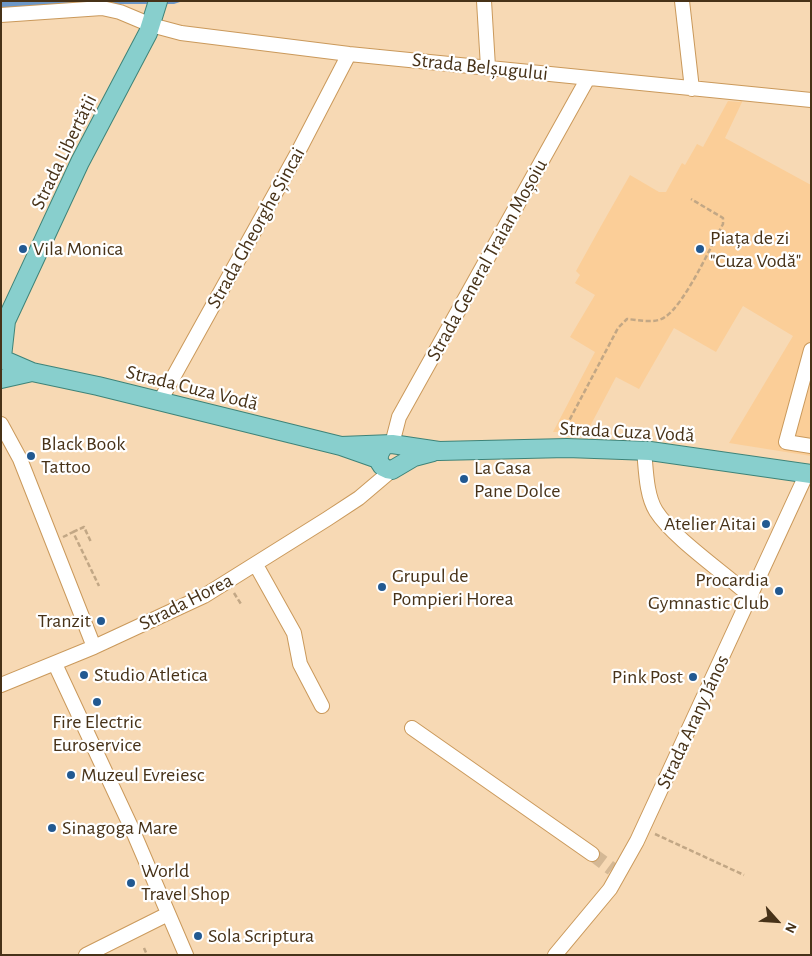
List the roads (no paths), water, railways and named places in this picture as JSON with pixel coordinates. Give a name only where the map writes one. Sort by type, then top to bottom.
[{"type":"main road","name":"Strada Libertății","points":[[1,378],[4,370],[2,357],[4,324],[80,162],[151,26],[157,3]]},
{"type":"main road","name":"Strada Cuza Vodă","points":[[2,357],[32,372],[390,457],[439,451],[567,448],[644,450],[809,474]]},
{"type":"main road","name":"Strada Cuza Vodă","points":[[1,378],[32,372]]},
{"type":"street","points":[[484,1],[488,67]]},
{"type":"street","points":[[682,1],[692,89]]},
{"type":"street","name":"Strada Belșugului","points":[[1,15],[102,8],[120,12],[151,26],[181,33],[349,54],[811,100]]},
{"type":"street","name":"Strada Gheorghe Șincai","points":[[160,401],[297,154],[349,54]]},
{"type":"street","name":"Strada General Traian Moșoiu","points":[[390,457],[399,417],[588,78]]},
{"type":"street","points":[[811,350],[786,442],[811,446]]},
{"type":"street","points":[[1,424],[20,459],[94,648]]},
{"type":"street","points":[[644,450],[649,486],[656,510],[678,534],[751,597]]},
{"type":"street","name":"Strada Horea","points":[[1,686],[94,648],[204,596],[256,565],[359,498],[390,457]]},
{"type":"street","name":"Strada Arany János","points":[[555,955],[610,889],[616,871],[637,841],[809,474]]},
{"type":"street","points":[[256,565],[294,633],[300,664],[322,706]]},
{"type":"street","points":[[55,664],[132,829],[186,955]]},
{"type":"street","points":[[412,728],[592,854]]},
{"type":"street","points":[[86,955],[168,914]]},
{"type":"water","points":[[1,1],[183,1],[174,4],[98,4],[1,10]]},
{"type":"tunnel","points":[[592,854],[612,869]]},
{"type":"place","name":"Vila Monica","points":[[23,249]]},
{"type":"place","name":"Piața de zi \"Cuza Vodă\"","points":[[700,249]]},
{"type":"place","name":"Black Book Tattoo","points":[[31,456]]},
{"type":"place","name":"La Casa Pane Dolce","points":[[464,479]]},
{"type":"place","name":"Atelier Aitai","points":[[766,524]]},
{"type":"place","name":"Grupul de Pompieri Horea","points":[[382,587]]},
{"type":"place","name":"Procardia Gymnastic Club","points":[[779,591]]},
{"type":"place","name":"Tranzit","points":[[101,621]]},
{"type":"place","name":"Studio Atletica","points":[[84,675]]},
{"type":"place","name":"Pink Post","points":[[693,677]]},
{"type":"place","name":"Fire Electric Euroservice","points":[[97,702]]},
{"type":"place","name":"Muzeul Evreiesc","points":[[71,775]]},
{"type":"place","name":"Sinagoga Mare","points":[[52,828]]},
{"type":"place","name":"World Travel Shop","points":[[131,883]]},
{"type":"place","name":"Sola Scriptura","points":[[198,936]]}]
